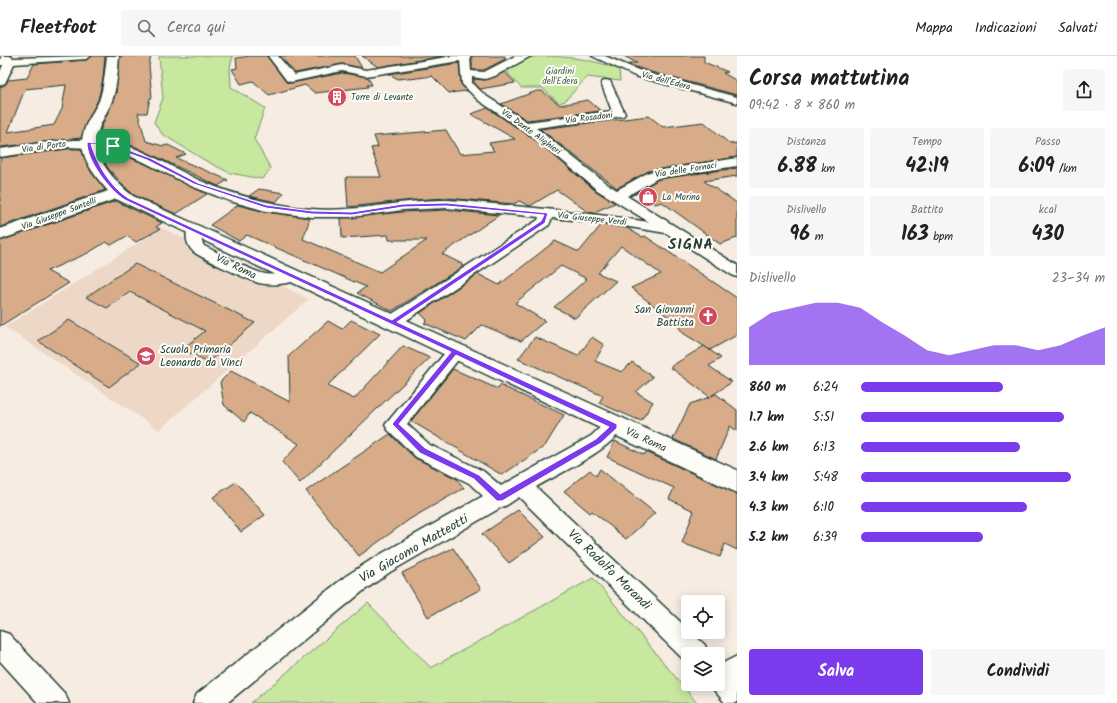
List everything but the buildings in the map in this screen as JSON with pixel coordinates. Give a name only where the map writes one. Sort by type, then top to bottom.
[{"type":"main road","points":[[88,143],[89,134],[107,95],[113,56]]},
{"type":"main road","name":"Via Roma","points":[[88,143],[92,157],[117,193],[294,277],[737,482]]},
{"type":"main road","name":"Via Giuseppe Santelli","points":[[0,235],[117,193]]},
{"type":"street","points":[[0,83],[5,60],[86,56]]},
{"type":"street","points":[[273,56],[291,79],[342,68],[366,73],[464,56]]},
{"type":"street","points":[[332,56],[342,68]]},
{"type":"street","name":"Via Dante Alighieri","points":[[464,56],[467,84],[482,98],[544,138],[602,187],[671,229]]},
{"type":"street","points":[[467,73],[476,77],[495,74],[510,63],[526,56]]},
{"type":"street","name":"Via dell'Edera","points":[[597,56],[638,74],[737,100]]},
{"type":"street","name":"Via Rosadoni","points":[[525,126],[619,114],[606,83]]},
{"type":"street","name":"Via di Porto","points":[[0,153],[68,143],[88,143]]},
{"type":"street","name":"Via Giuseppe Verdi","points":[[88,143],[113,146],[148,159],[196,184],[266,207],[312,213],[352,213],[403,206],[447,204],[605,219],[671,229],[737,272]]},
{"type":"street","name":"Via delle Fornaci","points":[[617,196],[654,175],[737,162]]},
{"type":"street","points":[[392,322],[544,222],[547,214]]},
{"type":"street","points":[[455,352],[395,424],[423,450],[476,477],[500,499]]},
{"type":"street","name":"Via Giacomo Matteotti","points":[[206,703],[359,580],[382,565],[500,499],[598,441],[614,426]]},
{"type":"street","name":"Via Rodolfo Morandi","points":[[522,486],[689,647]]},
{"type":"street","points":[[0,643],[56,703]]},
{"type":"street","points":[[725,674],[737,697]]},
{"type":"shaded area","name":"Scuola Primaria Leonardo da Vinci","points":[[162,228],[309,299],[159,430],[5,327]]},
{"type":"green space","points":[[159,56],[233,56],[230,67],[231,87],[265,108],[254,139],[271,169],[262,179],[230,173],[206,161],[162,134],[154,122],[163,98]]},
{"type":"green space","name":"Giardini dell'Edera","points":[[542,56],[581,59],[619,69],[620,81],[587,77],[565,101],[559,103],[542,88],[521,88],[507,72],[524,58]]},
{"type":"green space","points":[[593,578],[681,684],[681,691],[687,691],[697,703],[251,703],[368,603],[431,668]]},
{"type":"place","name":"Torre di Levante","points":[[337,97]]},
{"type":"place","name":"La Morina","points":[[648,197]]},
{"type":"place","name":"San Giovanni Battista","points":[[708,316]]},
{"type":"place","name":"Scuola Primaria Leonardo da Vinci","points":[[146,356]]},
{"type":"district","name":"SIGNA","points":[[691,245]]},
{"type":"route","points":[[88,143],[113,146],[148,159],[196,184],[266,207],[312,213],[352,213],[403,206],[447,204],[547,214],[544,222],[392,322],[614,426],[608,434],[598,441],[500,499],[476,477],[423,450],[395,424],[455,352],[117,193],[92,157],[88,143]]}]
